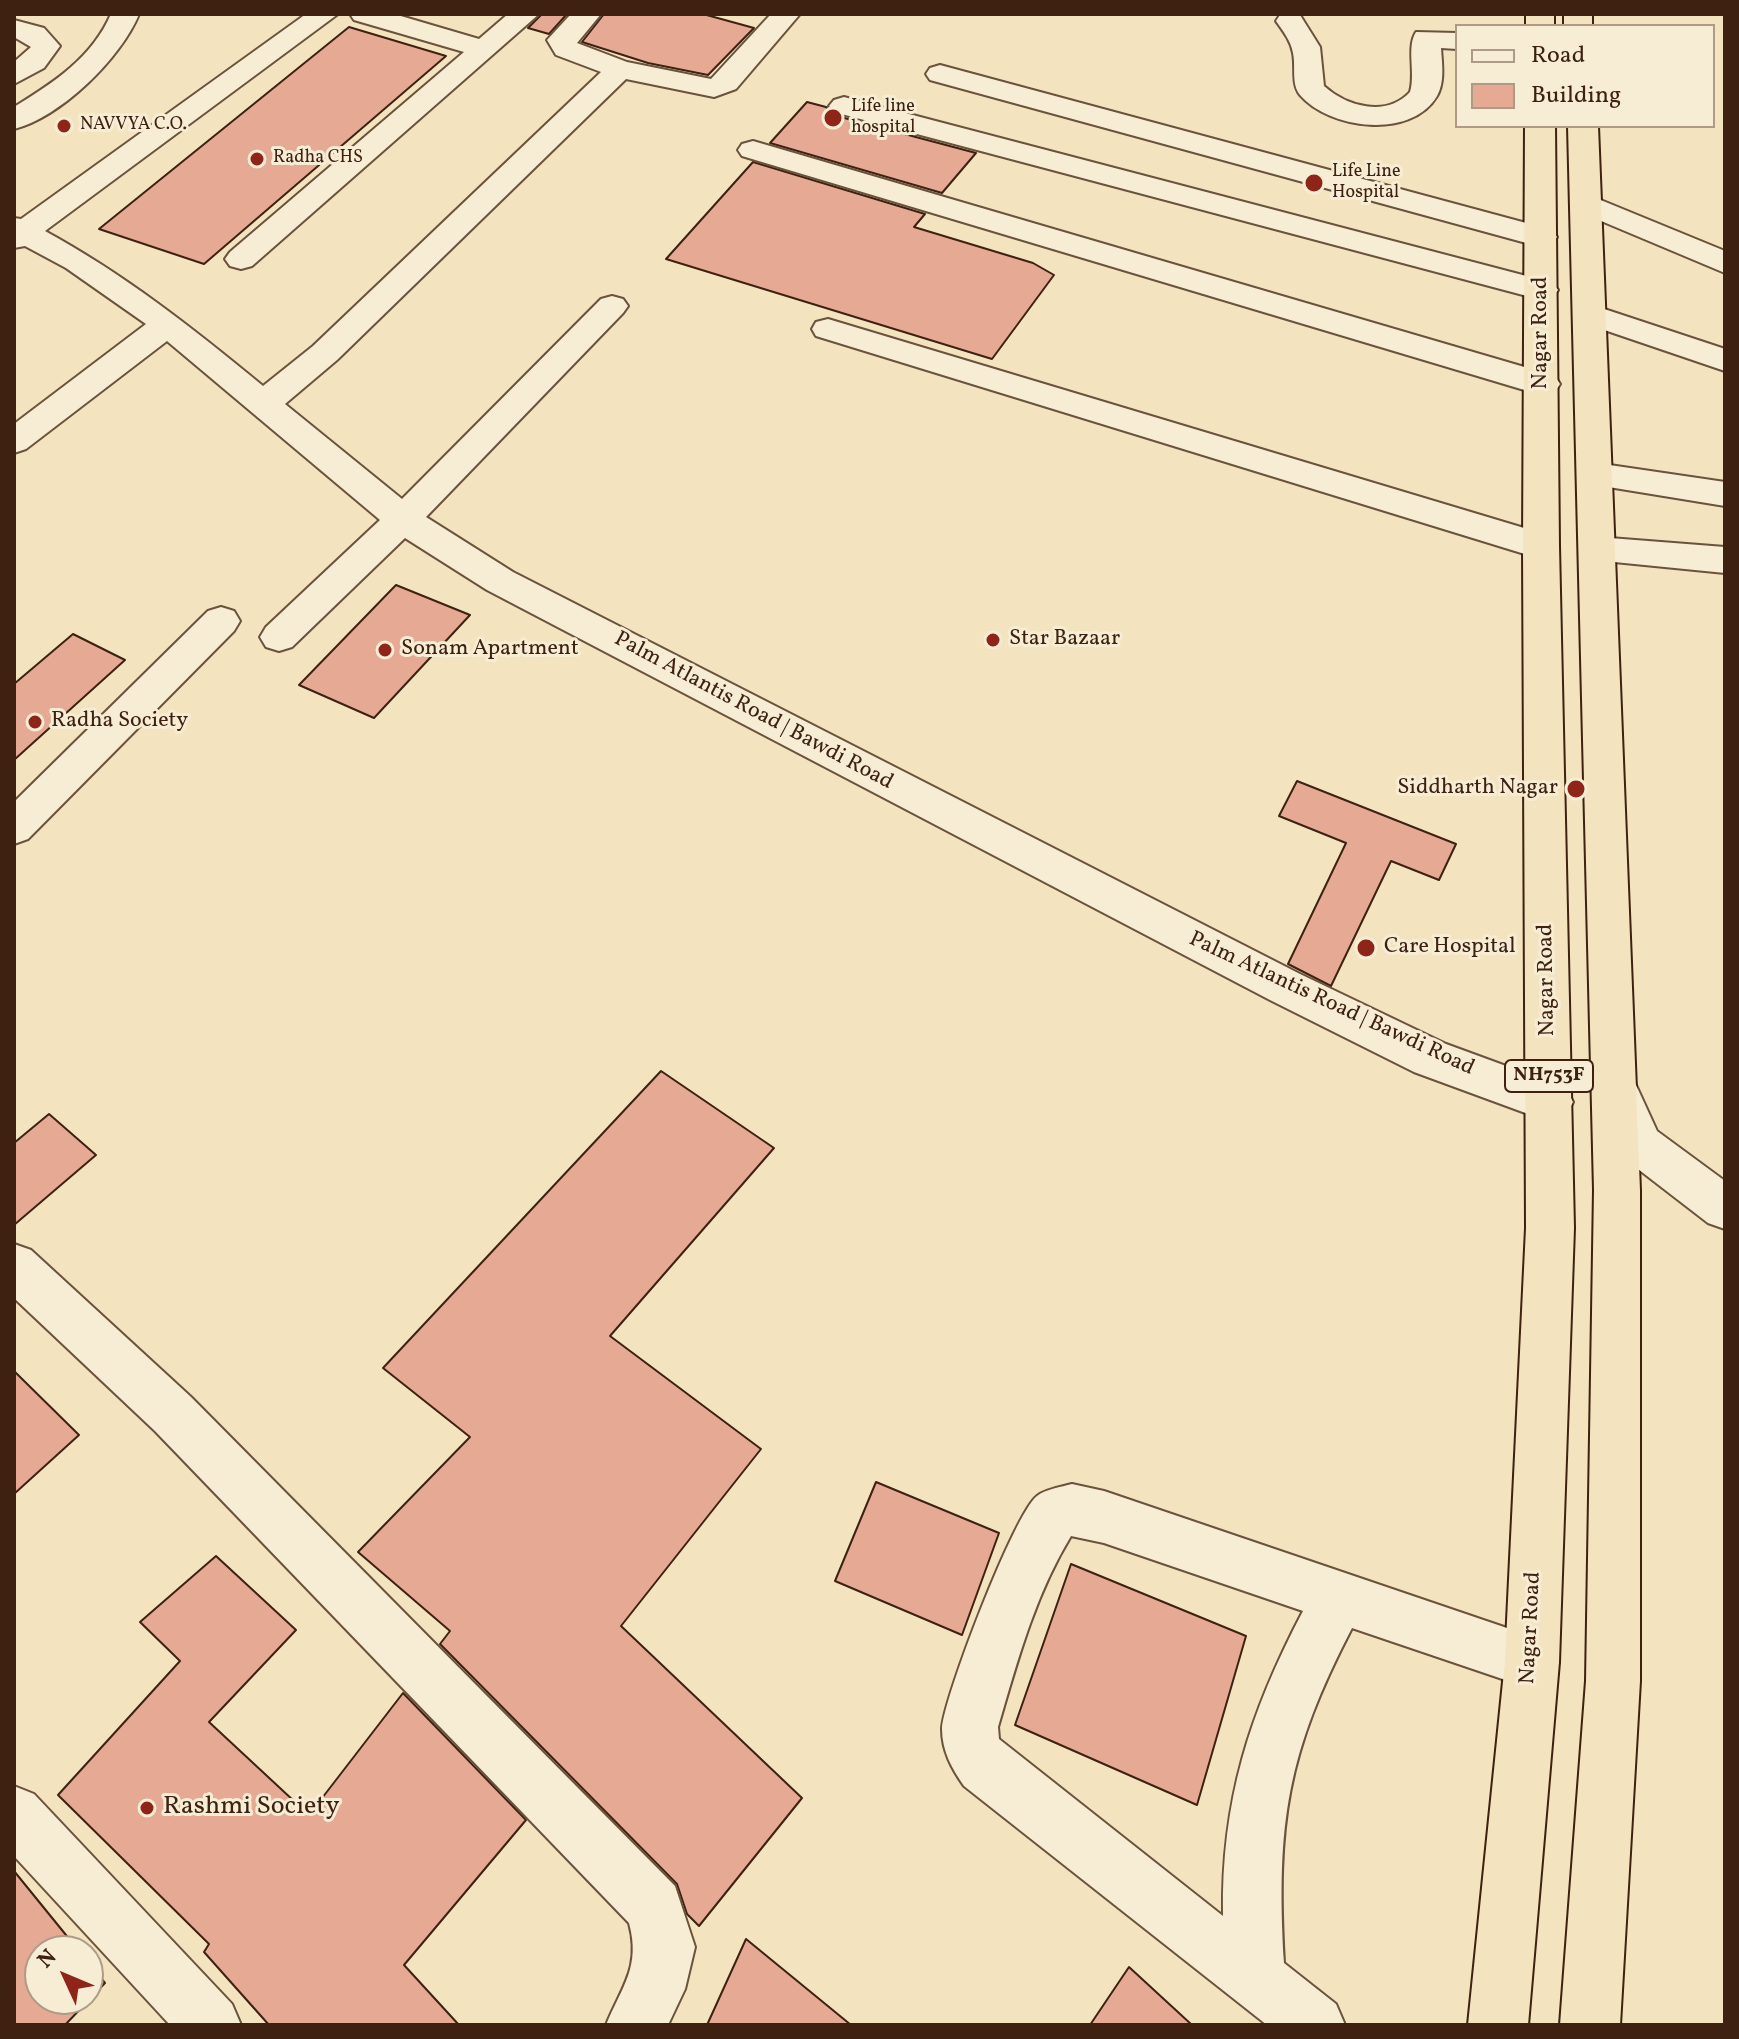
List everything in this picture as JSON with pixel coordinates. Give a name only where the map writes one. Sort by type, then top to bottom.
[{"type":"highway","name":"Nagar Road","points":[[1498,2025],[1532,1662],[1550,1228],[1541,546],[1540,128]]},
{"type":"highway","name":"Nagar Road","points":[[1583,128],[1617,1190],[1613,1681],[1590,2025]]},
{"type":"highway","points":[[1542,609],[1599,625]]},
{"type":"street","points":[[14,120],[56,94],[89,65],[122,23],[146,14]]},
{"type":"street","points":[[18,232],[324,14]]},
{"type":"street","points":[[177,120],[203,132],[361,14],[484,49]]},
{"type":"street","points":[[241,259],[525,14]]},
{"type":"street","points":[[587,14],[561,40],[562,46],[620,69],[679,83],[721,87],[786,14]]},
{"type":"street","points":[[1290,21],[1307,44],[1311,56],[1310,88],[1336,108],[1356,113],[1379,115],[1413,106],[1424,94],[1426,38],[1455,41]]},
{"type":"street","points":[[14,28],[34,34],[46,46],[34,62],[14,75]]},
{"type":"street","points":[[263,404],[325,353],[620,69]]},
{"type":"street","points":[[940,74],[1541,237]]},
{"type":"street","points":[[844,106],[1542,290]]},
{"type":"street","points":[[753,150],[1543,384]]},
{"type":"street","points":[[1586,203],[1725,263]]},
{"type":"street","name":"Palm Atlantis Road | Bawdi Road","points":[[18,232],[77,261],[167,324],[403,519],[500,581],[1218,953],[1430,1058],[1550,1102]]},
{"type":"street","points":[[279,637],[403,519],[612,306]]},
{"type":"street","points":[[1589,314],[1725,360]]},
{"type":"street","points":[[14,441],[167,324]]},
{"type":"street","points":[[828,329],[1541,546]]},
{"type":"street","points":[[1596,475],[1725,494]]},
{"type":"street","points":[[1597,550],[1725,560]]},
{"type":"street","points":[[14,828],[221,621]]},
{"type":"street","points":[[1612,1080],[1641,1145],[1725,1208]]},
{"type":"street","points":[[14,1266],[173,1414],[654,1907],[665,1947],[655,1989],[636,2025]]},
{"type":"street","points":[[1315,2025],[984,1766],[972,1749],[970,1727],[998,1637],[1036,1544],[1054,1515],[1072,1510],[1104,1517],[1532,1662]]},
{"type":"street","points":[[1255,1978],[1251,1883],[1263,1778],[1302,1665],[1339,1597]]},
{"type":"street","points":[[14,1814],[211,2025]]},
{"type":"building","points":[[542,14],[567,14],[549,34],[528,28]]},
{"type":"building","points":[[604,14],[703,14],[754,28],[708,75],[648,63],[582,42]]},
{"type":"building","name":"Radha CHS","points":[[349,27],[446,56],[204,264],[99,229]]},
{"type":"building","points":[[807,102],[826,107],[833,115],[976,153],[942,193],[770,143]]},
{"type":"building","points":[[753,162],[925,214],[914,227],[1033,263],[1054,275],[992,359],[666,259]]},
{"type":"building","name":"Sonam Apartment","points":[[396,585],[470,615],[374,718],[299,685]]},
{"type":"building","name":"Radha Society","points":[[73,634],[125,660],[14,760],[14,684]]},
{"type":"building","points":[[1297,781],[1456,844],[1439,880],[1391,861],[1331,986],[1288,964],[1346,843],[1279,816]]},
{"type":"building","points":[[661,1071],[774,1148],[610,1336],[761,1449],[621,1626],[802,1798],[699,1926],[687,1914],[677,1884],[440,1644],[450,1631],[358,1552],[470,1437],[383,1368]]},
{"type":"building","points":[[49,1114],[96,1155],[14,1225],[14,1143]]},
{"type":"building","points":[[14,1371],[79,1435],[14,1494]]},
{"type":"building","points":[[876,1482],[999,1533],[962,1635],[835,1581]]},
{"type":"building","points":[[216,1556],[296,1630],[209,1722],[309,1815],[403,1693],[526,1820],[404,1965],[459,2025],[269,2025],[204,1952],[209,1944],[58,1795],[180,1661],[140,1622]]},
{"type":"building","points":[[1071,1564],[1246,1636],[1197,1805],[1015,1725]]},
{"type":"building","points":[[14,1871],[66,1935],[24,1935],[24,2015],[75,2015],[65,2025],[14,2025]]},
{"type":"building","points":[[746,1939],[851,2025],[707,2025]]},
{"type":"building","points":[[1129,1967],[1192,2025],[1090,2025]]},
{"type":"place","name":"Life line hospital","points":[[833,118]]},
{"type":"place","name":"NAVVYA C.O.","points":[[64,126]]},
{"type":"place","name":"Radha CHS","points":[[257,159]]},
{"type":"place","name":"Life Line Hospital","points":[[1314,183]]},
{"type":"place","name":"Star Bazaar","points":[[993,640]]},
{"type":"place","name":"Sonam Apartment","points":[[385,650]]},
{"type":"place","name":"Radha Society","points":[[35,722]]},
{"type":"place","name":"Siddharth Nagar","points":[[1576,789]]},
{"type":"place","name":"Care Hospital","points":[[1366,948]]},
{"type":"place","name":"Rashmi Society","points":[[147,1808]]}]
